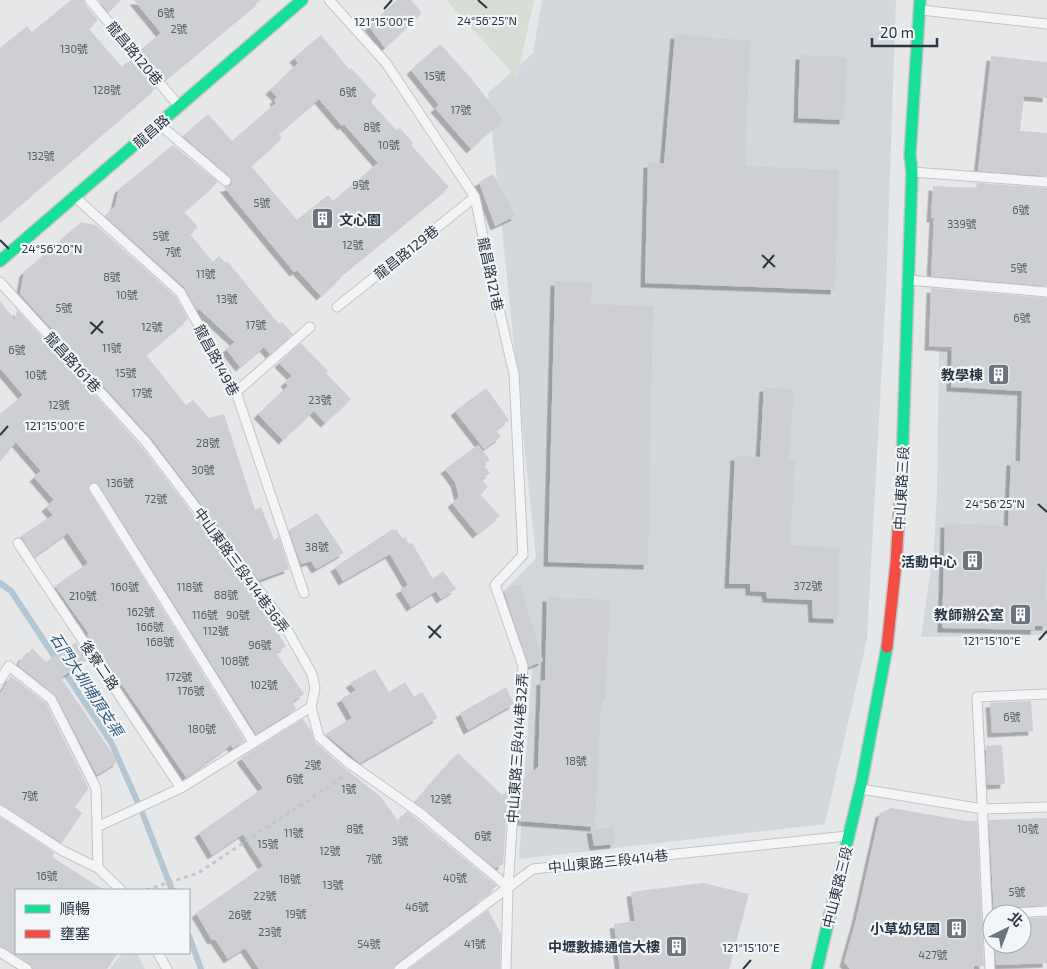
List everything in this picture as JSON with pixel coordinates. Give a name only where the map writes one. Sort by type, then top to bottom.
[{"type":"main road","name":"龍昌路","points":[[0,261],[302,0]]},
{"type":"main road","name":"中山東路三段","points":[[817,969],[860,789],[884,662],[894,590],[901,509],[912,172],[910,155],[920,5]]},
{"type":"lane","name":"龍昌路120巷","points":[[90,0],[179,106]]},
{"type":"lane","name":"龍昌路121巷","points":[[329,0],[386,63],[475,197],[514,374],[523,556],[494,585]]},
{"type":"lane","points":[[920,5],[1047,24]]},
{"type":"lane","points":[[159,124],[226,181]]},
{"type":"lane","points":[[912,172],[1047,182]]},
{"type":"lane","name":"龍昌路149巷","points":[[75,197],[180,292],[236,392],[304,594]]},
{"type":"lane","name":"龍昌路129巷","points":[[337,307],[475,197]]},
{"type":"lane","points":[[908,280],[1047,292]]},
{"type":"lane","name":"龍昌路161巷","points":[[0,282],[146,442]]},
{"type":"lane","points":[[236,392],[310,327]]},
{"type":"lane","name":"中山東路三段414巷36弄","points":[[146,442],[281,619],[312,674],[315,688],[310,707],[319,736],[356,768],[420,813],[508,887]]},
{"type":"lane","points":[[94,488],[254,744]]},
{"type":"lane","name":"後寮二路","points":[[18,543],[181,788]]},
{"type":"lane","name":"中山東路三段414巷32弄","points":[[494,585],[523,666],[508,887],[506,969]]},
{"type":"lane","points":[[1,677],[9,666],[51,699],[96,788],[98,868]]},
{"type":"lane","points":[[989,904],[977,697],[1047,694]]},
{"type":"lane","points":[[97,827],[181,788],[254,744],[310,707]]},
{"type":"lane","points":[[860,789],[983,809],[1047,807]]},
{"type":"lane","points":[[0,810],[63,851],[98,868],[120,889]]},
{"type":"lane","name":"中山東路三段414巷","points":[[399,969],[533,869],[850,835]]},
{"type":"lane","points":[[1032,911],[1047,910]]},
{"type":"lane","points":[[0,952],[27,969]]},
{"type":"lane","points":[[159,954],[167,969]]},
{"type":"lane","points":[[990,954],[990,969]]},
{"type":"path","points":[[149,889],[198,873],[356,768]]},
{"type":"shaded area","points":[[446,0],[534,0],[517,78]]},
{"type":"shaded area","points":[[542,0],[896,0],[886,291],[867,639],[825,824],[519,859],[532,668],[506,589],[536,558],[488,93],[533,53]]},
{"type":"shaded area","points":[[939,350],[1047,358],[1047,633],[1036,635],[921,637],[934,548],[937,490]]},
{"type":"shaded area","points":[[121,954],[138,954],[145,969],[110,969]]},
{"type":"building","points":[[71,0],[84,0],[98,20],[88,28],[122,67],[131,59],[156,88],[0,222],[0,48],[27,26],[32,32]]},
{"type":"building","points":[[98,0],[121,0],[108,12]]},
{"type":"building","points":[[134,0],[261,0],[165,80],[140,50],[161,33]]},
{"type":"building","points":[[397,0],[411,0],[422,13],[385,48],[369,26]]},
{"type":"building","points":[[675,34],[750,41],[745,166],[839,170],[835,290],[645,283],[648,163],[664,163]]},
{"type":"building","points":[[321,35],[350,70],[351,68],[377,96],[370,101],[396,130],[400,128],[413,143],[411,145],[449,187],[339,277],[340,279],[321,296],[297,270],[294,272],[224,187],[231,185],[230,177],[183,136],[208,114],[232,141],[276,103],[274,100],[277,97],[270,90],[298,63],[294,58]],"holes":[[[319,99],[342,126],[344,124],[378,163],[333,201],[328,195],[297,220],[251,166],[282,138],[278,134]]]},
{"type":"building","points":[[440,44],[470,77],[503,119],[471,149],[435,108],[439,105],[411,70]]},
{"type":"building","points":[[800,55],[847,57],[844,120],[798,118]]},
{"type":"building","points":[[991,56],[1047,62],[1047,98],[1024,96],[1020,131],[1047,133],[1047,176],[978,171]]},
{"type":"building","points":[[173,145],[218,182],[184,212],[198,227],[190,234],[213,262],[219,256],[226,263],[227,261],[279,324],[282,322],[293,334],[270,354],[264,347],[240,367],[226,349],[235,342],[199,309],[197,310],[184,287],[105,216],[115,206],[119,189]]},
{"type":"building","points":[[493,174],[516,216],[495,226],[479,182]]},
{"type":"building","points":[[977,183],[1047,188],[1047,286],[931,276],[934,218],[931,218],[933,186],[976,188]]},
{"type":"building","points":[[81,222],[96,225],[175,296],[188,319],[146,355],[186,405],[193,400],[209,418],[224,414],[255,510],[261,507],[274,540],[279,537],[289,569],[259,580],[151,438],[20,294],[24,272]]},
{"type":"building","points":[[555,281],[593,283],[590,304],[653,306],[648,565],[548,562]]},
{"type":"building","points":[[931,288],[1047,298],[1047,564],[1045,601],[1047,601],[1047,626],[1035,626],[1035,630],[942,628],[945,523],[1008,526],[1011,461],[1020,461],[1022,391],[951,387],[952,347],[929,346]]},
{"type":"building","points":[[0,301],[15,320],[17,310],[141,446],[247,585],[286,646],[276,653],[304,694],[292,702],[296,709],[256,734],[99,485],[94,482],[89,485],[89,491],[245,741],[233,748],[231,745],[186,777],[99,653],[87,635],[89,634],[55,586],[88,563],[68,533],[34,557],[21,536],[53,515],[46,507],[54,500],[34,477],[41,471],[16,442],[0,462],[0,414],[23,395],[0,368]]},
{"type":"building","points":[[301,343],[351,399],[325,423],[314,411],[283,440],[258,414],[288,386],[285,382],[292,376],[279,363]]},
{"type":"building","points":[[764,387],[794,390],[789,459],[795,460],[790,545],[839,548],[838,619],[813,618],[812,600],[767,598],[766,592],[750,591],[750,584],[729,584],[735,456],[760,457]]},
{"type":"building","points":[[486,388],[509,420],[496,430],[501,437],[484,449],[455,411]]},
{"type":"building","points":[[478,445],[490,460],[483,464],[490,473],[482,479],[488,487],[480,494],[500,516],[477,534],[452,503],[459,497],[455,482],[445,469]]},
{"type":"building","points":[[317,513],[344,553],[316,569],[311,561],[301,564],[289,530]]},
{"type":"building","points":[[393,529],[394,531],[396,529],[403,539],[405,537],[409,544],[412,543],[433,579],[443,571],[456,589],[441,599],[436,591],[411,607],[400,590],[408,585],[390,554],[343,581],[335,567]]},
{"type":"building","points":[[511,585],[520,585],[543,661],[529,667],[504,591]]},
{"type":"building","points":[[547,597],[610,600],[605,701],[601,701],[595,827],[519,821],[522,780],[538,767],[541,681],[545,680]]},
{"type":"building","points":[[76,642],[88,660],[61,678],[118,762],[97,775],[56,696],[18,665],[24,655],[26,657],[32,648],[46,662]]},
{"type":"building","points":[[375,669],[389,692],[405,682],[414,697],[422,692],[438,718],[360,763],[325,734],[352,718],[341,699],[356,690],[350,683]]},
{"type":"building","points":[[11,676],[46,703],[88,789],[75,807],[82,813],[62,843],[0,804],[0,694]]},
{"type":"building","points":[[506,687],[514,704],[468,730],[460,713]]},
{"type":"building","points":[[1031,701],[1033,731],[992,733],[990,703]]},
{"type":"building","points":[[303,719],[311,731],[315,742],[381,797],[398,821],[407,811],[497,886],[395,964],[393,969],[259,969],[245,948],[228,959],[215,939],[212,940],[196,913],[263,866],[243,834],[212,855],[199,833],[263,788],[241,758]]},
{"type":"building","points":[[1002,745],[1005,784],[987,785],[986,746]]},
{"type":"building","points":[[458,753],[502,795],[508,790],[503,865],[495,868],[415,802]]},
{"type":"building","points":[[891,808],[977,821],[984,966],[974,966],[974,969],[850,969],[844,962],[856,920],[880,813]]},
{"type":"building","points":[[0,817],[55,853],[52,857],[102,889],[15,889],[15,954],[117,954],[107,969],[33,969],[30,964],[0,946]]},
{"type":"building","points":[[1047,818],[1047,905],[993,904],[989,820]]},
{"type":"building","points":[[614,827],[615,844],[594,846],[591,829]]},
{"type":"building","name":"中壢數據通信大樓","points":[[703,883],[749,894],[729,969],[620,969],[614,924],[635,921],[631,892]]},
{"type":"building","points":[[488,910],[501,934],[500,969],[409,969]]},
{"type":"building","points":[[1047,917],[1047,963],[996,965],[995,954],[1032,954],[1032,918]]},
{"type":"waterway","name":"石門大圳埔頂支渠","points":[[0,583],[11,591],[111,742],[142,812],[172,889]]},
{"type":"waterway","name":"石門大圳埔頂支渠","points":[[190,939],[201,969]]},
{"type":"traffic: fast","points":[[0,261],[302,0]]},
{"type":"traffic: fast","points":[[902,466],[912,172],[910,155],[920,0]]},
{"type":"traffic: fast","points":[[817,969],[862,780],[887,647]]},
{"type":"traffic: jam","points":[[887,647],[896,563],[902,466]]},
{"type":"place","name":"文心園","points":[[323,219]]},
{"type":"place","name":"教學棟","points":[[999,374]]},
{"type":"place","name":"活動中心","points":[[973,561]]},
{"type":"place","name":"教師辦公室","points":[[1020,614]]},
{"type":"place","name":"小草幼兒園","points":[[956,928]]},
{"type":"place","name":"中壢數據通信大樓","points":[[676,946]]}]
